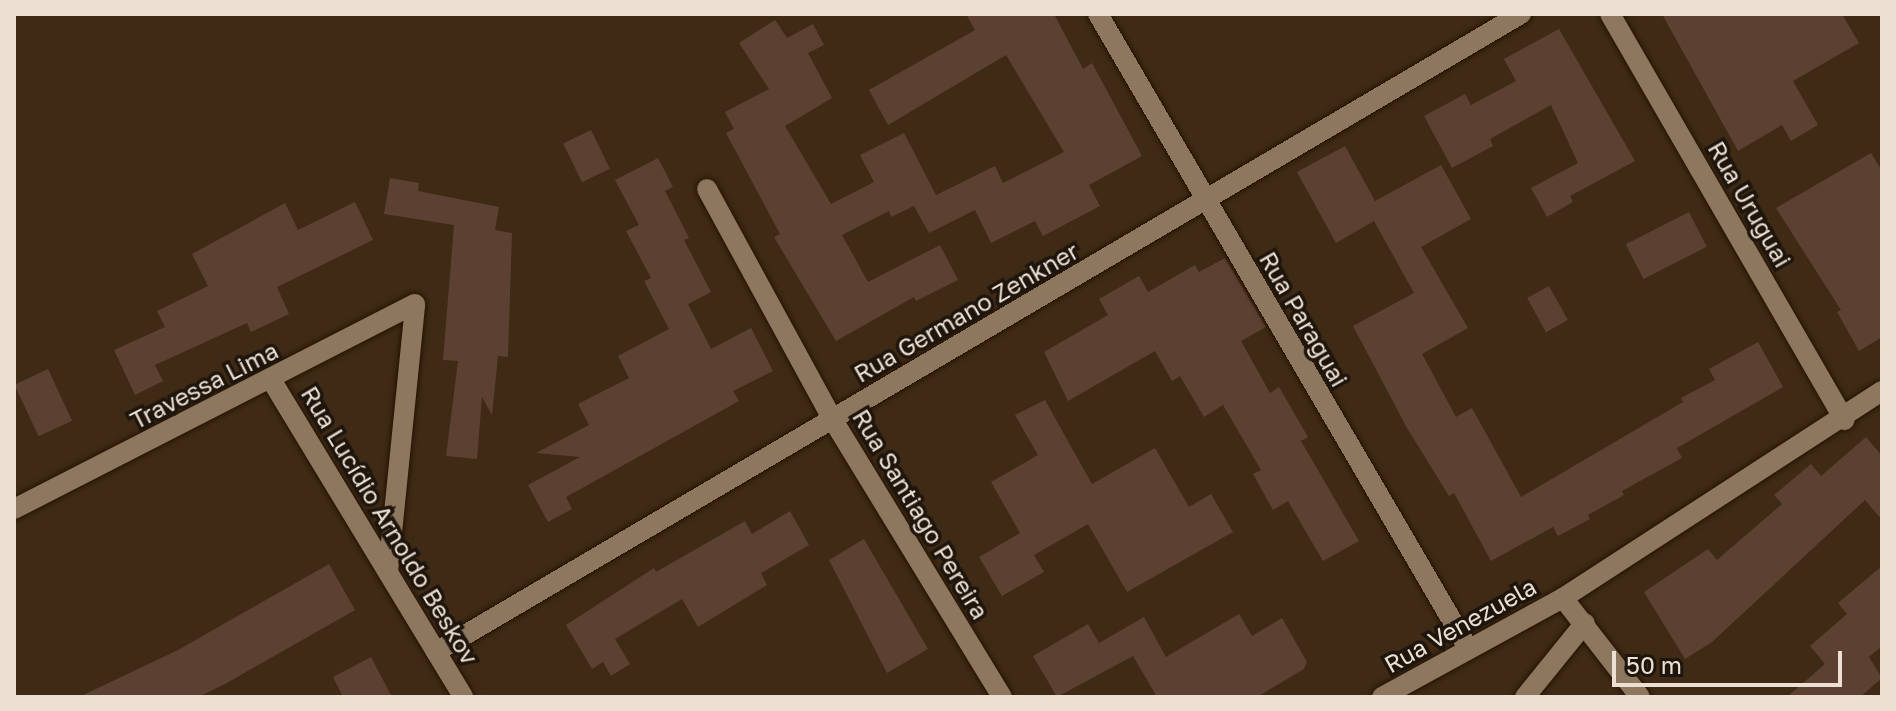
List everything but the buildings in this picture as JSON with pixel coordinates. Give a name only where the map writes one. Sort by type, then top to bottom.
[{"type":"street","name":"Rua Paraguai","points":[[1098,14],[1468,648]]},
{"type":"street","name":"Rua Germano Zenkner","points":[[436,652],[1521,14]]},
{"type":"street","name":"Rua Uruguai","points":[[1610,14],[1844,420]]},
{"type":"street","name":"Rua Santiago Pereira","points":[[707,189],[833,420],[1002,697]]},
{"type":"street","name":"Travessa Lima","points":[[14,509],[272,381],[415,304],[388,572]]},
{"type":"street","name":"Rua Lucídio Arnoldo Beskov","points":[[272,381],[463,697]]},
{"type":"street","name":"Rua Venezuela","points":[[1382,697],[1563,598],[1844,420],[1882,391]]},
{"type":"street","points":[[1563,598],[1640,697]]},
{"type":"street","points":[[1525,697],[1585,623]]}]
